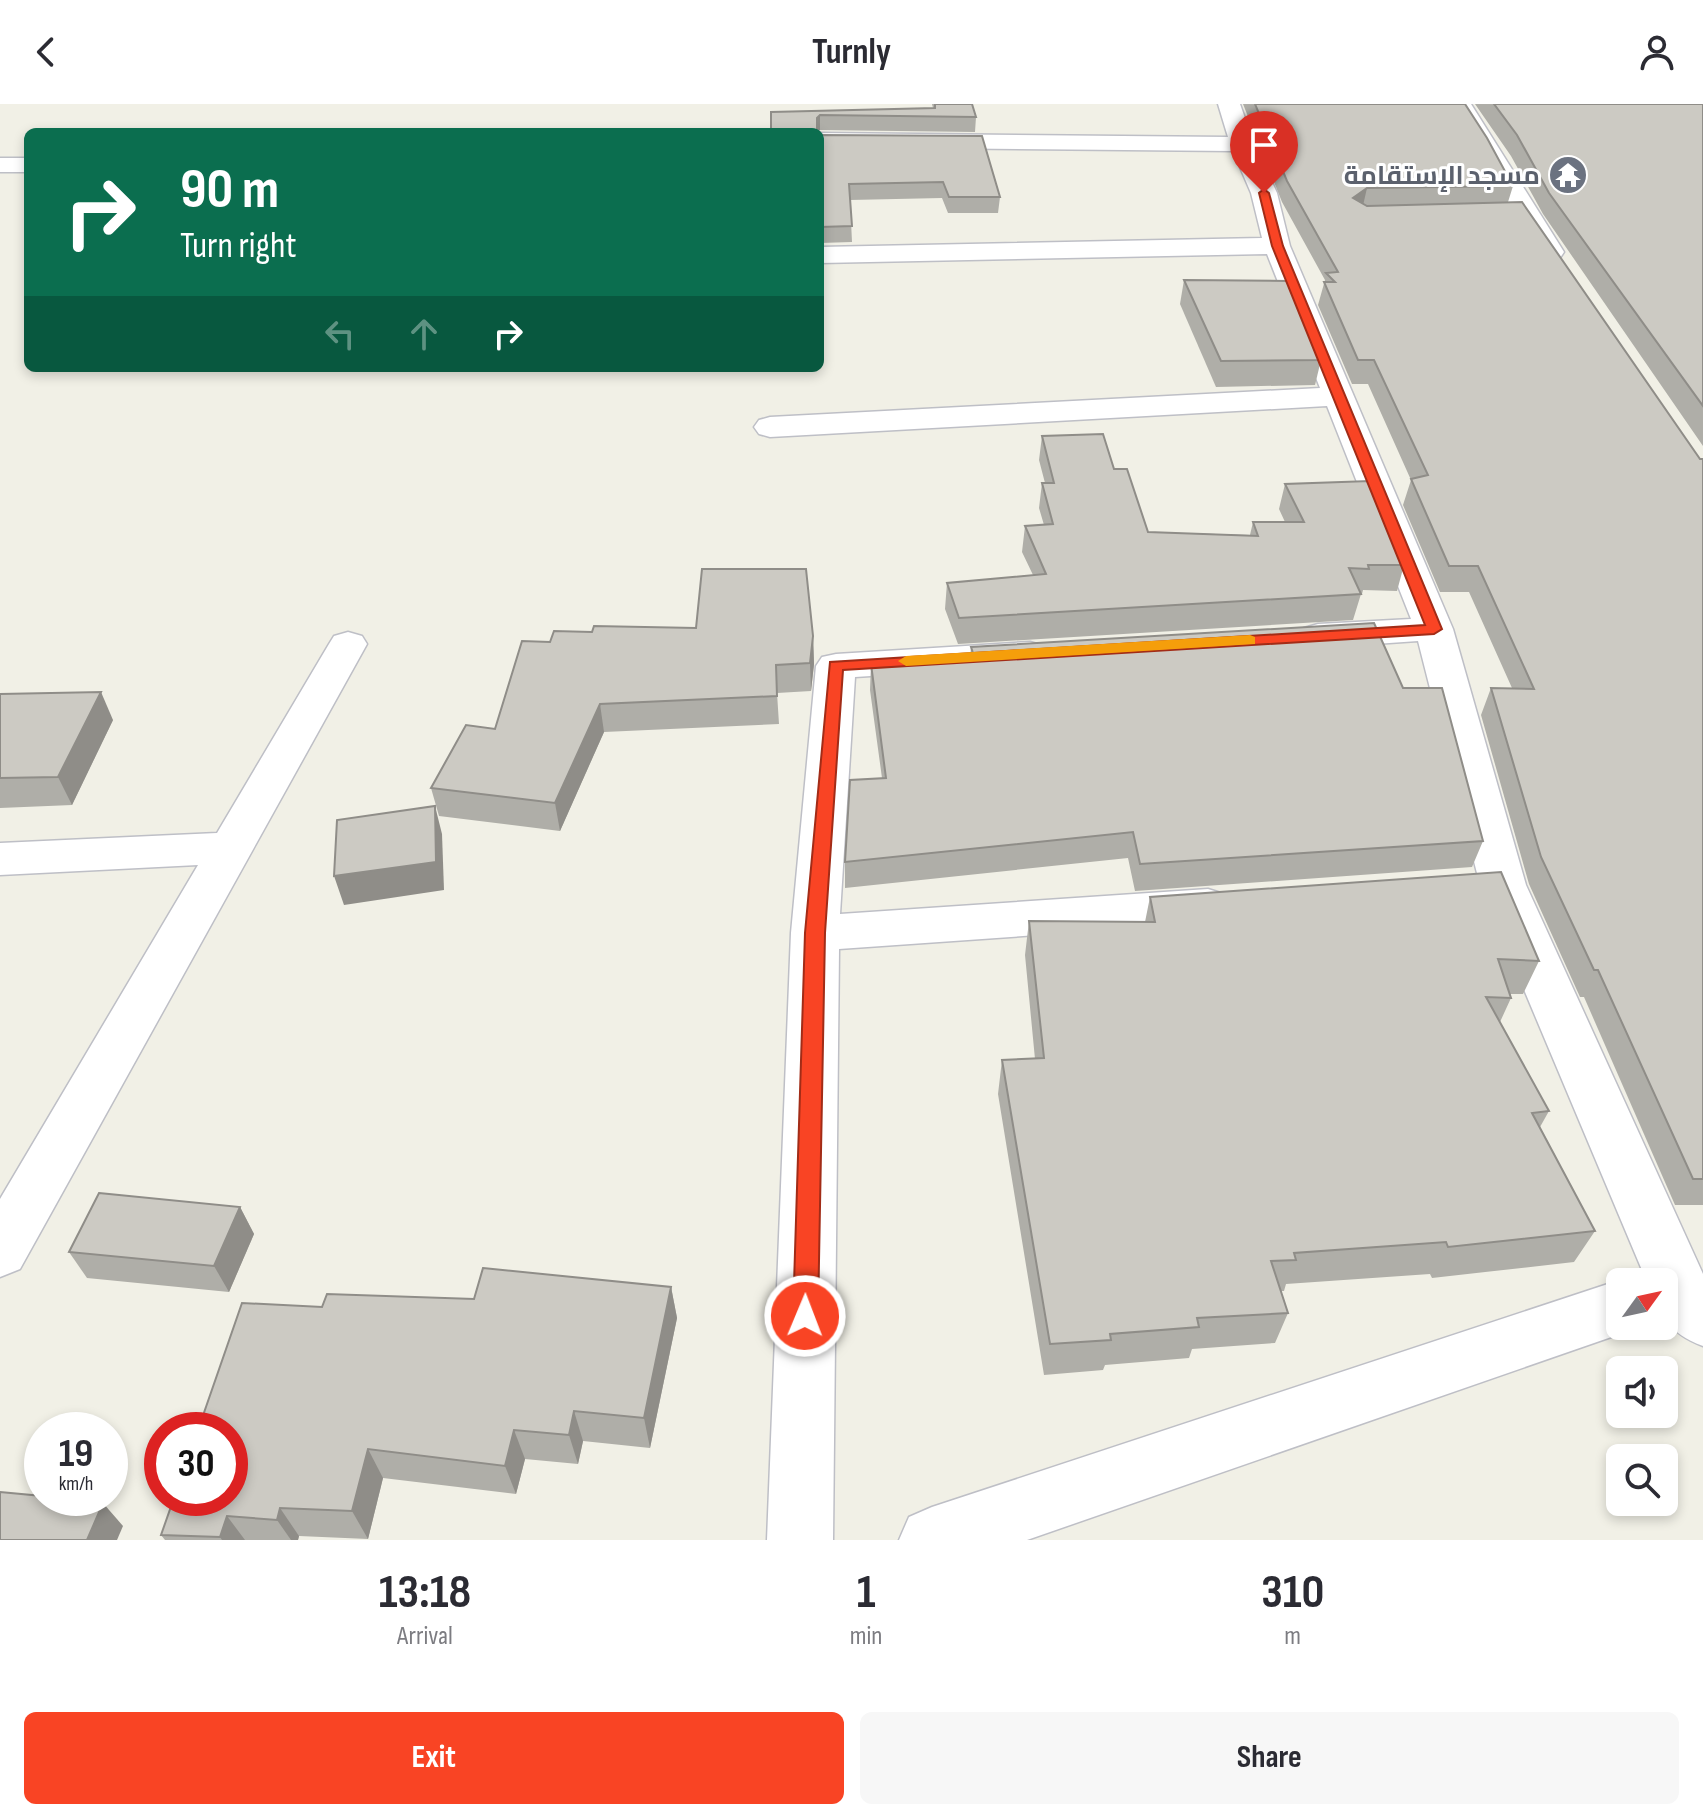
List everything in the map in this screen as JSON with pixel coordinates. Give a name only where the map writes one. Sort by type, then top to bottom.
[{"type":"street","points":[[1229,104],[1242,144],[1264,193],[1277,246],[1434,629],[1503,885],[1687,1296]]},
{"type":"street","points":[[1460,104],[1496,157],[1527,216],[1562,268]]},
{"type":"street","points":[[824,140],[1242,144]]},
{"type":"street","points":[[0,165],[24,165]]},
{"type":"street","points":[[824,255],[1277,246]]},
{"type":"street","points":[[770,427],[1339,396]]},
{"type":"street","points":[[1277,639],[1434,629]]},
{"type":"street","points":[[0,1251],[348,644]]},
{"type":"street","points":[[800,1540],[815,933],[836,666],[1072,651]]},
{"type":"street","points":[[0,859],[231,848]]},
{"type":"street","points":[[1456,888],[1503,885]]},
{"type":"street","points":[[815,933],[1253,902]]},
{"type":"street","points":[[932,1540],[1606,1312]]},
{"type":"building","points":[[935,104],[972,104],[976,117],[820,115],[817,128],[771,128],[771,112],[935,108]]},
{"type":"building","points":[[1255,104],[1465,104],[1513,186],[1367,188],[1353,198],[1367,206],[1522,202],[1700,459],[1703,459],[1703,1179],[1693,1179],[1598,970],[1594,970],[1541,857],[1491,688],[1534,689],[1478,566],[1449,566],[1411,479],[1428,475],[1374,360],[1358,360],[1324,282],[1335,282],[1326,273],[1338,272],[1287,181]]},
{"type":"building","points":[[1494,104],[1703,104],[1703,406],[1549,193],[1517,135]]},
{"type":"building","points":[[824,135],[982,136],[1000,197],[949,197],[943,182],[849,184],[852,226],[824,227]]},
{"type":"building","points":[[1184,280],[1289,281],[1321,360],[1221,361]]},
{"type":"building","points":[[1103,434],[1114,469],[1127,469],[1148,532],[1258,536],[1253,522],[1304,522],[1285,484],[1370,481],[1404,565],[1349,568],[1361,594],[959,618],[947,583],[1046,574],[1025,526],[1053,524],[1042,483],[1054,483],[1042,436]]},
{"type":"building","points":[[702,569],[806,569],[813,636],[810,663],[776,665],[777,696],[600,704],[555,803],[431,788],[466,725],[495,729],[522,641],[550,642],[554,631],[592,632],[594,626],[696,628]]},
{"type":"building","points":[[1374,623],[1403,688],[1442,688],[1483,841],[1140,864],[1133,832],[845,862],[850,780],[886,778],[871,664],[975,659],[971,647]]},
{"type":"building","points":[[101,692],[58,777],[0,778],[0,694]]},
{"type":"building","points":[[435,806],[436,862],[334,876],[337,820]]},
{"type":"building","points":[[1501,872],[1539,961],[1498,959],[1511,998],[1486,997],[1549,1111],[1532,1113],[1595,1231],[1448,1247],[1446,1242],[1294,1253],[1296,1260],[1271,1261],[1288,1313],[1197,1318],[1199,1327],[1110,1334],[1111,1340],[1050,1344],[1002,1060],[1044,1058],[1029,921],[1155,922],[1150,897]]},
{"type":"building","points":[[99,1193],[240,1207],[214,1266],[69,1252]]},
{"type":"building","points":[[483,1268],[671,1287],[644,1418],[574,1411],[569,1435],[514,1430],[505,1466],[368,1449],[352,1511],[280,1508],[277,1520],[227,1516],[248,1516],[248,1412],[204,1412],[242,1303],[322,1307],[327,1294],[474,1299]]},
{"type":"building","points":[[0,1492],[24,1494],[24,1516],[97,1516],[87,1540],[0,1540]]},
{"type":"building","points":[[168,1516],[227,1516],[220,1537],[161,1535]]},
{"type":"slow traffic","points":[[906,661],[1250,640]]},
{"type":"place","name":"مسجد الإستقامة","points":[[1568,175]]},
{"type":"route","points":[[805,1316],[815,933],[836,666],[1434,629],[1277,246],[1264,193]]}]
